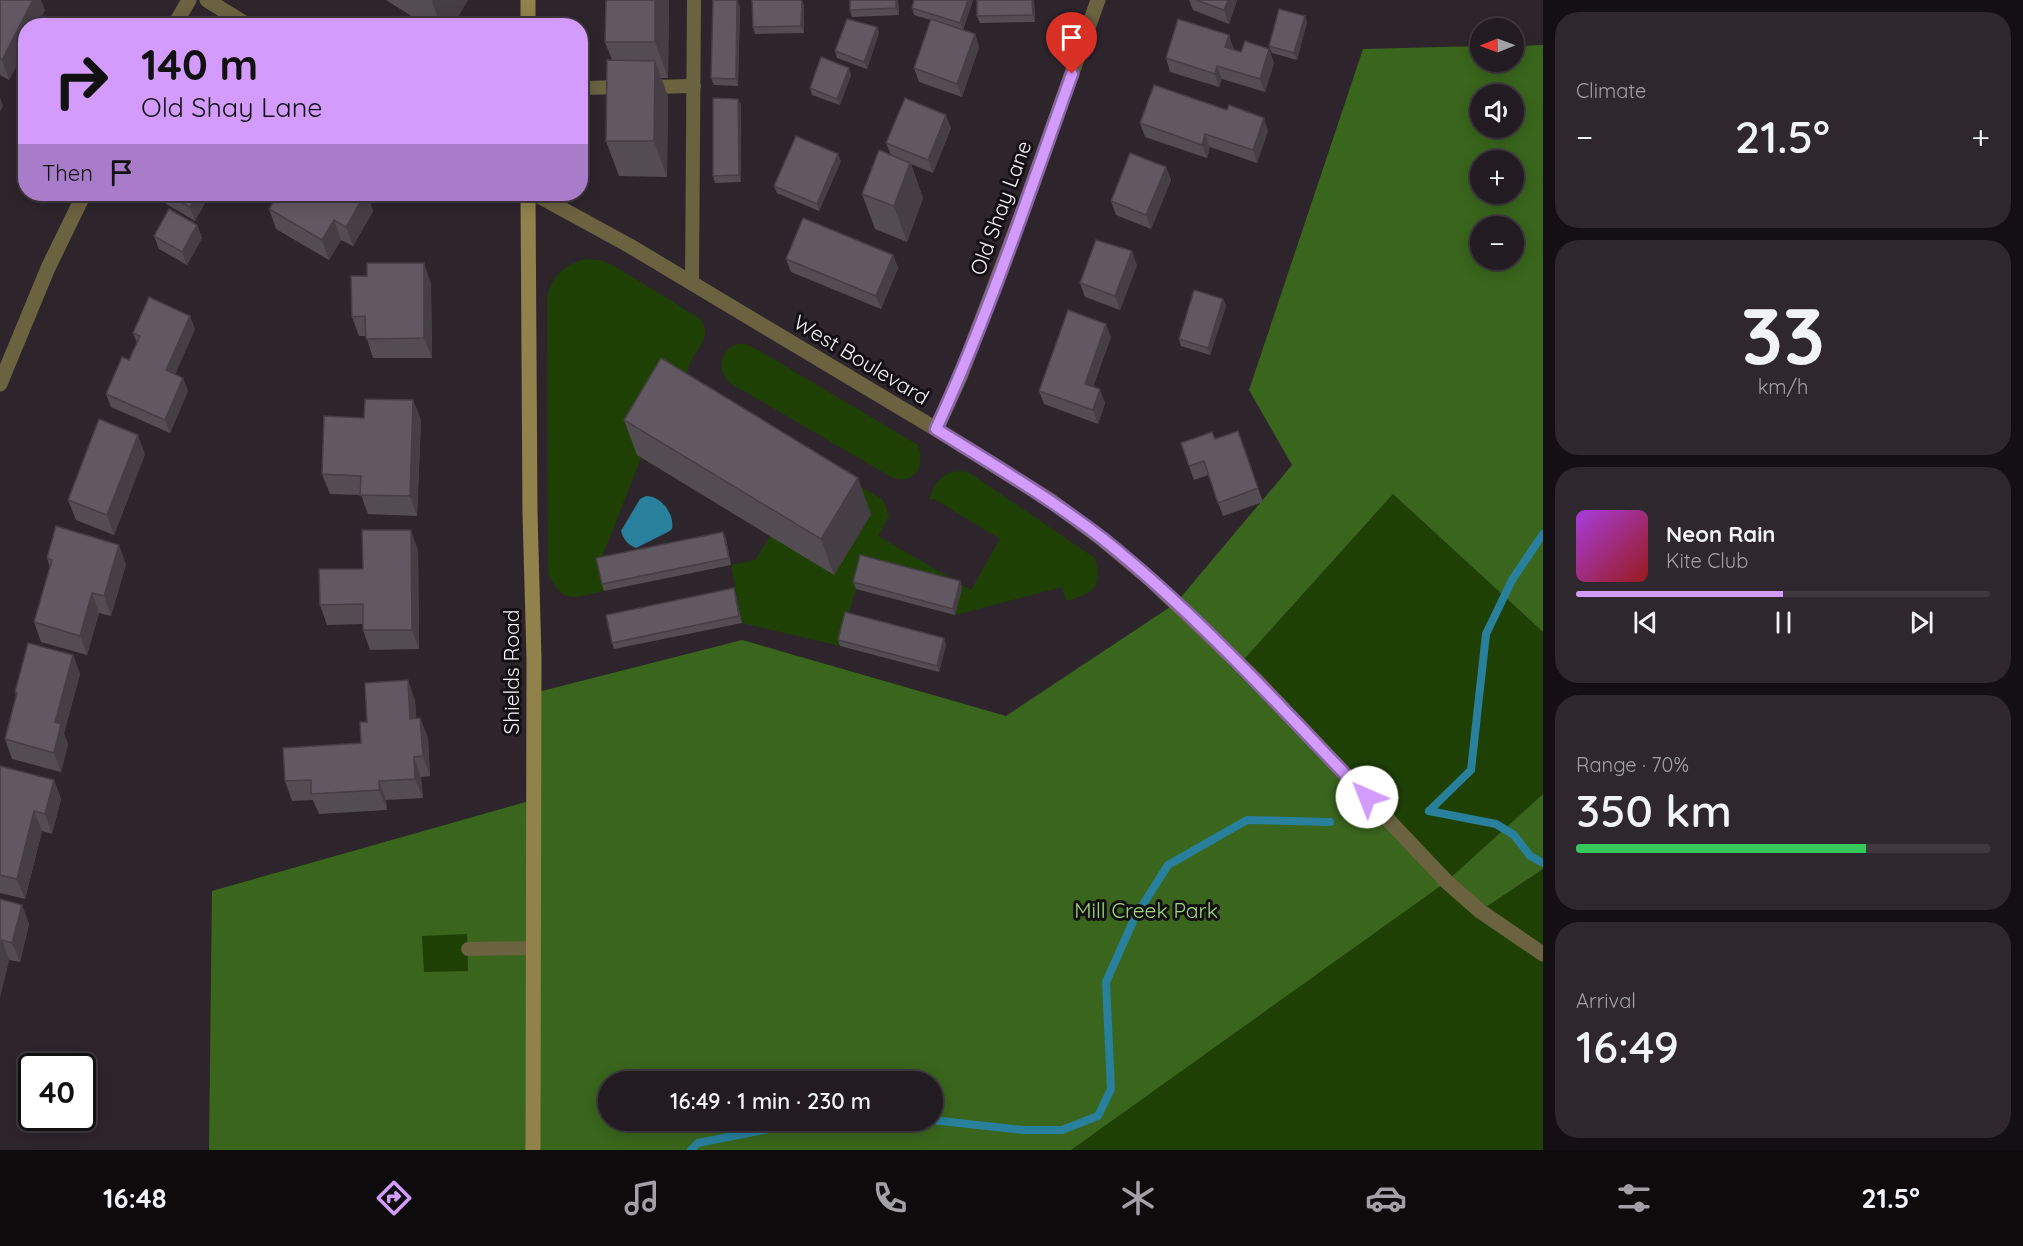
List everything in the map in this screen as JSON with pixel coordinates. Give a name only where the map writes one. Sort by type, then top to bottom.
[{"type":"main road","points":[[528,0],[528,18]]},
{"type":"main road","name":"Shields Road","points":[[528,201],[530,513],[534,658],[533,1150]]},
{"type":"street","points":[[179,18],[189,0]]},
{"type":"street","points":[[207,0],[236,18]]},
{"type":"street","name":"Old Shay Lane","points":[[936,429],[960,376],[1021,216],[1098,0]]},
{"type":"street","points":[[0,384],[48,268],[81,201]]},
{"type":"street","name":"West Boulevard","points":[[546,201],[692,283],[936,429],[1050,500],[1102,539],[1147,576],[1256,680],[1447,882],[1480,911],[1543,954]]},
{"type":"lane","points":[[692,283],[694,0]]},
{"type":"lane","points":[[588,88],[694,86]]},
{"type":"lane","points":[[468,949],[533,948]]},
{"type":"green space","name":"Mill Creek Park","points":[[1543,45],[1543,632],[1393,494],[1239,665],[1447,881],[1543,794],[1543,869],[1480,911],[1446,882],[1071,1150],[209,1150],[212,891],[533,800],[534,693],[742,640],[1006,716],[1176,603],[1292,465],[1249,390],[1363,49],[1470,46],[1470,72],[1524,72],[1524,46]],"holes":[[[467,934],[468,971],[424,972],[422,936]]]},
{"type":"green space","points":[[585,259],[611,264],[699,318],[704,324],[705,336],[689,366],[690,385],[883,500],[889,516],[878,536],[971,590],[1000,539],[934,499],[929,500],[942,477],[953,472],[968,472],[1095,558],[1098,576],[1094,588],[1090,592],[1066,601],[1062,587],[955,615],[962,588],[863,562],[840,646],[742,623],[731,565],[755,560],[770,536],[637,455],[641,458],[599,565],[604,591],[577,597],[565,595],[559,591],[548,574],[547,297],[552,283],[560,272]]},
{"type":"green space","points":[[736,344],[753,347],[918,445],[920,459],[917,471],[908,478],[893,478],[730,383],[723,373],[722,362],[726,352]]},
{"type":"green space","name":"Mill Creek Park","points":[[1393,494],[1543,632],[1543,794],[1447,882],[1480,911],[1543,869],[1543,1150],[209,1150],[212,891],[534,800],[742,640],[1006,717],[1176,603],[1239,665]]},
{"type":"water","points":[[646,496],[657,499],[666,507],[671,518],[672,529],[636,548],[626,541],[621,531],[640,499]]},
{"type":"building","points":[[0,0],[33,0],[24,18],[18,18],[18,29],[2,60],[0,59]]},
{"type":"building","points":[[606,0],[655,0],[655,42],[605,42]]},
{"type":"building","points":[[713,0],[737,0],[736,79],[711,78]]},
{"type":"building","points":[[752,0],[802,0],[801,26],[753,27]]},
{"type":"building","points":[[850,0],[896,0],[896,8],[850,10]]},
{"type":"building","points":[[914,0],[968,0],[960,23],[912,8]]},
{"type":"building","points":[[977,0],[1032,0],[1033,15],[977,16]]},
{"type":"building","points":[[1196,0],[1228,0],[1224,10]]},
{"type":"building","points":[[1279,9],[1305,16],[1294,53],[1269,46]]},
{"type":"building","points":[[847,19],[877,27],[864,62],[835,51]]},
{"type":"building","points":[[931,19],[975,34],[957,84],[914,68]]},
{"type":"building","points":[[1178,19],[1229,35],[1225,47],[1241,52],[1245,41],[1269,49],[1260,79],[1217,66],[1215,74],[1166,58]]},
{"type":"building","points":[[821,57],[849,68],[837,99],[810,88]]},
{"type":"building","points":[[607,60],[655,61],[654,141],[606,141]]},
{"type":"building","points":[[1154,85],[1227,110],[1229,105],[1264,118],[1253,150],[1205,134],[1202,145],[1140,123]]},
{"type":"building","points":[[713,98],[738,99],[739,175],[713,176]]},
{"type":"building","points":[[905,98],[946,115],[928,160],[886,143]]},
{"type":"building","points":[[796,136],[838,154],[817,204],[774,186]]},
{"type":"building","points":[[879,150],[910,163],[894,206],[862,194]]},
{"type":"building","points":[[1130,153],[1166,167],[1146,215],[1111,201]]},
{"type":"building","points":[[179,201],[194,201],[190,207]]},
{"type":"building","points":[[274,201],[361,201],[346,227],[334,220],[322,240],[269,209]]},
{"type":"building","points":[[169,209],[197,225],[182,252],[154,236]]},
{"type":"building","points":[[803,218],[893,255],[876,296],[786,259]]},
{"type":"building","points":[[1096,240],[1132,251],[1115,296],[1080,283]]},
{"type":"building","points":[[367,263],[424,263],[424,338],[366,339],[365,316],[352,317],[351,276],[367,276]]},
{"type":"building","points":[[1194,290],[1223,299],[1208,348],[1179,339]]},
{"type":"building","points":[[149,297],[190,316],[166,370],[183,378],[165,420],[106,394],[122,357],[129,360],[140,336],[133,333]]},
{"type":"building","points":[[1068,310],[1106,324],[1085,384],[1100,389],[1093,410],[1039,391]]},
{"type":"building","points":[[661,358],[858,478],[821,539],[624,420]]},
{"type":"building","points":[[365,399],[413,400],[410,496],[360,495],[361,476],[322,474],[324,416],[364,418]]},
{"type":"building","points":[[99,419],[138,435],[107,515],[68,500]]},
{"type":"building","points":[[1238,431],[1258,488],[1218,503],[1204,461],[1189,466],[1181,443],[1212,432],[1215,439]]},
{"type":"building","points":[[56,526],[119,545],[104,596],[92,593],[80,636],[34,622],[52,560],[47,558]]},
{"type":"building","points":[[362,530],[411,530],[412,630],[363,630],[363,604],[320,605],[319,569],[363,569]]},
{"type":"building","points":[[723,532],[729,558],[602,584],[596,558]]},
{"type":"building","points":[[860,555],[960,581],[953,609],[853,582]]},
{"type":"building","points":[[734,588],[739,616],[612,643],[606,615]]},
{"type":"building","points":[[845,612],[944,638],[937,666],[838,640]]},
{"type":"building","points":[[28,643],[73,655],[55,722],[61,724],[54,753],[5,739]]},
{"type":"building","points":[[408,680],[410,719],[420,718],[423,756],[414,757],[415,779],[379,781],[379,790],[311,794],[311,780],[285,781],[283,748],[361,743],[360,722],[367,722],[365,683]]},
{"type":"building","points":[[0,766],[54,780],[45,814],[34,811],[17,879],[0,875]]},
{"type":"building","points":[[0,899],[22,905],[12,943],[2,940],[0,947]]},
{"type":"waterway","points":[[1429,811],[1471,770],[1486,634],[1512,580],[1543,534]]},
{"type":"waterway","points":[[1429,811],[1496,824],[1514,835],[1530,856],[1543,863]]},
{"type":"waterway","points":[[943,1121],[1023,1130],[1062,1130],[1098,1116],[1111,1089],[1106,982],[1135,917],[1168,865],[1247,820],[1330,822]]},
{"type":"waterway","points":[[691,1150],[698,1143],[759,1131]]},
{"type":"route","points":[[1072,74],[960,376],[936,429],[1050,500],[1147,576],[1256,680],[1367,797]]}]
